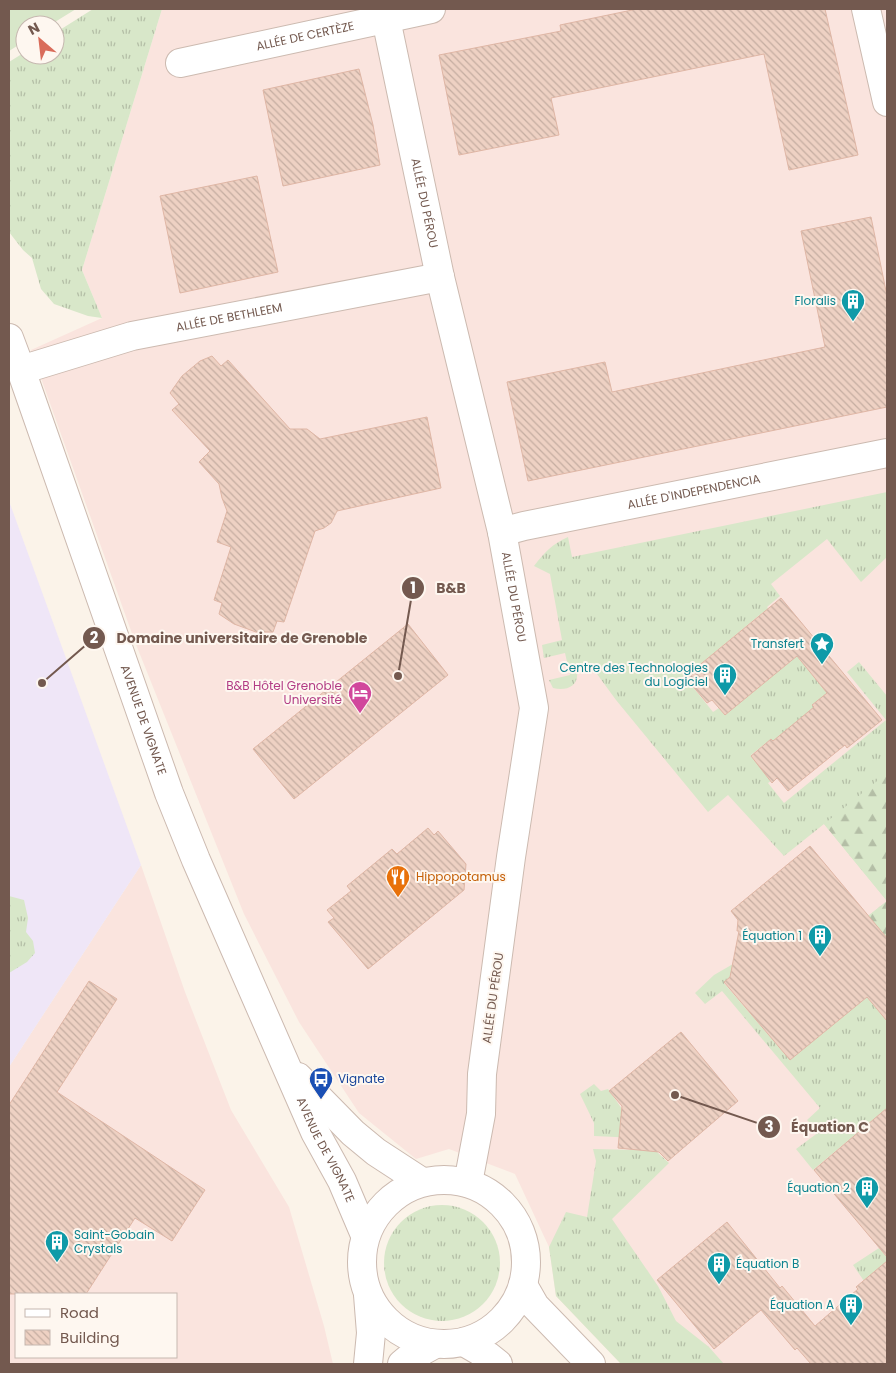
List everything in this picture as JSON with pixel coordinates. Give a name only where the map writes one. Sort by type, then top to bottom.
[{"type":"street","name":"ALLÉE DE CERTÈZE","points":[[180,63],[431,9]]},
{"type":"street","points":[[866,9],[887,102]]},
{"type":"street","name":"ALLÉE DU PÉROU","points":[[386,19],[440,277],[502,532],[534,708],[482,1074],[481,1114],[468,1183]]},
{"type":"street","name":"ALLÉE DE BETHLEEM","points":[[21,370],[132,336],[440,277]]},
{"type":"street","name":"AVENUE DE VIGNATE","points":[[9,338],[169,792],[196,860],[315,1132],[342,1181],[365,1235]]},
{"type":"street","name":"ALLÉE D'INDEPENDENCIA","points":[[502,532],[887,453]]},
{"type":"street","name":"AVENUE DE VIGNATE","points":[[287,1066],[352,1133],[376,1152],[422,1182]]},
{"type":"street","points":[[445,1180],[468,1183],[483,1189],[496,1199],[508,1210],[516,1223],[523,1238],[526,1253],[526,1270],[523,1285],[515,1305],[501,1321],[484,1334],[464,1342],[450,1344],[435,1344],[414,1339],[394,1329],[379,1314],[368,1295],[362,1276],[361,1255],[365,1235],[374,1217],[387,1202],[403,1190],[422,1182],[445,1180]]},
{"type":"street","points":[[523,1285],[535,1306],[591,1364]]},
{"type":"street","points":[[368,1295],[371,1333],[368,1364]]},
{"type":"street","points":[[464,1342],[498,1364]]},
{"type":"street","points":[[402,1364],[408,1358],[435,1344]]},
{"type":"shaded area","points":[[162,9],[887,9],[887,1364],[621,1364],[556,1296],[549,1247],[515,1174],[449,1149],[416,1159],[359,1113],[299,1022],[244,914],[135,642],[31,350],[102,318],[82,270]]},
{"type":"shaded area","points":[[9,501],[141,865],[9,1067]]},
{"type":"shaded area","points":[[141,865],[185,992],[231,1110],[289,1207],[324,1326],[333,1364],[9,1364],[9,1067]]},
{"type":"green space","points":[[9,9],[76,9],[65,16],[15,15],[15,47],[9,51]]},
{"type":"green space","points":[[93,9],[162,9],[82,270],[102,318],[88,316],[54,304],[41,289],[32,258],[9,232],[9,62],[15,58],[15,65],[65,65],[65,27]]},
{"type":"green space","points":[[887,492],[887,557],[861,582],[827,539],[771,584],[780,596],[767,607],[769,610],[762,613],[685,677],[713,712],[719,708],[725,715],[797,656],[827,693],[813,704],[814,707],[773,741],[771,739],[751,755],[771,781],[768,783],[784,803],[886,720],[847,672],[859,662],[887,696],[887,901],[824,824],[784,856],[728,795],[708,812],[616,700],[589,663],[577,671],[576,681],[571,687],[563,689],[553,688],[549,680],[570,675],[565,653],[544,658],[542,645],[562,640],[550,574],[534,566],[549,549],[568,537],[572,557]]},
{"type":"green space","points":[[887,773],[887,901],[824,824]]},
{"type":"green space","points":[[9,896],[24,900],[28,918],[26,932],[33,941],[35,953],[27,962],[9,973]]},
{"type":"green space","points":[[887,901],[887,938],[868,916]]},
{"type":"green space","points":[[887,901],[887,935],[885,936],[868,916]]},
{"type":"green space","points":[[733,964],[730,977],[724,983],[790,1060],[867,997],[887,1021],[887,1108],[813,1170],[796,1149],[819,1132],[807,1120],[820,1108],[722,991],[705,1004],[695,993],[714,975]]},
{"type":"green space","points":[[594,1084],[601,1091],[608,1089],[644,1140],[669,1163],[612,1219],[658,1286],[676,1321],[709,1347],[724,1364],[621,1364],[556,1296],[549,1247],[566,1212],[587,1217],[596,1161],[593,1149],[636,1150],[637,1138],[594,1136],[594,1123],[580,1094]]},
{"type":"green space","points":[[442,1205],[464,1209],[483,1222],[496,1241],[500,1263],[496,1285],[483,1304],[464,1317],[442,1321],[420,1317],[401,1304],[388,1285],[384,1263],[388,1241],[401,1222],[420,1209]]},
{"type":"green space","points":[[879,1248],[887,1257],[887,1313],[867,1290],[864,1281],[853,1265]]},
{"type":"building","points":[[637,9],[825,9],[858,155],[789,170],[764,54],[551,98],[559,135],[459,155],[439,55],[561,31],[560,25]]},
{"type":"building","points":[[359,69],[373,125],[380,165],[283,186],[263,90]]},
{"type":"building","points":[[257,176],[278,272],[180,293],[160,196]]},
{"type":"building","name":"Floralis","points":[[871,217],[887,296],[887,407],[528,481],[507,382],[605,362],[612,392],[825,347],[801,231]]},
{"type":"building","points":[[212,356],[221,366],[228,360],[290,429],[307,429],[320,439],[427,417],[441,488],[337,511],[331,523],[315,531],[284,622],[277,621],[273,632],[256,632],[234,624],[219,614],[222,603],[214,600],[231,547],[217,542],[227,511],[219,484],[199,462],[210,451],[172,410],[179,404],[170,393],[182,376],[200,361]]},
{"type":"building","name":"Centre des Technologies du Logiciel","points":[[781,598],[882,720],[847,748],[845,745],[788,791],[777,778],[772,783],[751,756],[771,739],[773,741],[814,707],[812,705],[827,693],[797,656],[725,715],[712,700],[707,703],[685,677]]},
{"type":"building","points":[[408,624],[448,675],[294,799],[253,749]]},
{"type":"building","points":[[428,828],[434,835],[438,831],[466,864],[464,890],[368,969],[328,922],[334,918],[327,910],[351,891],[347,886],[392,849],[397,854]]},
{"type":"building","name":"Équation 1","points":[[810,846],[887,938],[887,1021],[867,997],[790,1060],[724,982],[730,977],[739,931],[737,931],[738,920],[731,911]]},
{"type":"building","points":[[89,981],[117,999],[57,1092],[205,1190],[172,1241],[135,1218],[87,1293],[9,1294],[9,1105]]},
{"type":"building","points":[[681,1032],[738,1101],[668,1161],[659,1152],[618,1148],[622,1106],[609,1091]]},
{"type":"building","name":"Équation 2","points":[[887,1108],[887,1257],[814,1170]]},
{"type":"building","points":[[727,1222],[780,1288],[782,1286],[815,1326],[887,1261],[887,1364],[811,1364],[797,1348],[795,1350],[761,1310],[714,1349],[657,1280]]},
{"type":"place","name":"Floralis","points":[[853,322]]},
{"type":"place","name":"Transfert","points":[[822,665]]},
{"type":"place","name":"B&B","points":[[398,676]]},
{"type":"place","name":"Domaine universitaire de Grenoble","points":[[42,683]]},
{"type":"place","name":"Centre des Technologies du Logiciel","points":[[725,696]]},
{"type":"place","name":"B&B Hôtel Grenoble Université","points":[[360,714]]},
{"type":"place","name":"Hippopotamus","points":[[398,898]]},
{"type":"place","name":"Équation 1","points":[[820,957]]},
{"type":"place","name":"Équation C","points":[[675,1095]]},
{"type":"place","name":"Vignate","points":[[321,1100]]},
{"type":"place","name":"Équation 2","points":[[867,1209]]},
{"type":"place","name":"Saint-Gobain Crystals","points":[[57,1263]]},
{"type":"place","name":"Équation B","points":[[719,1285]]},
{"type":"place","name":"Équation A","points":[[851,1326]]}]
